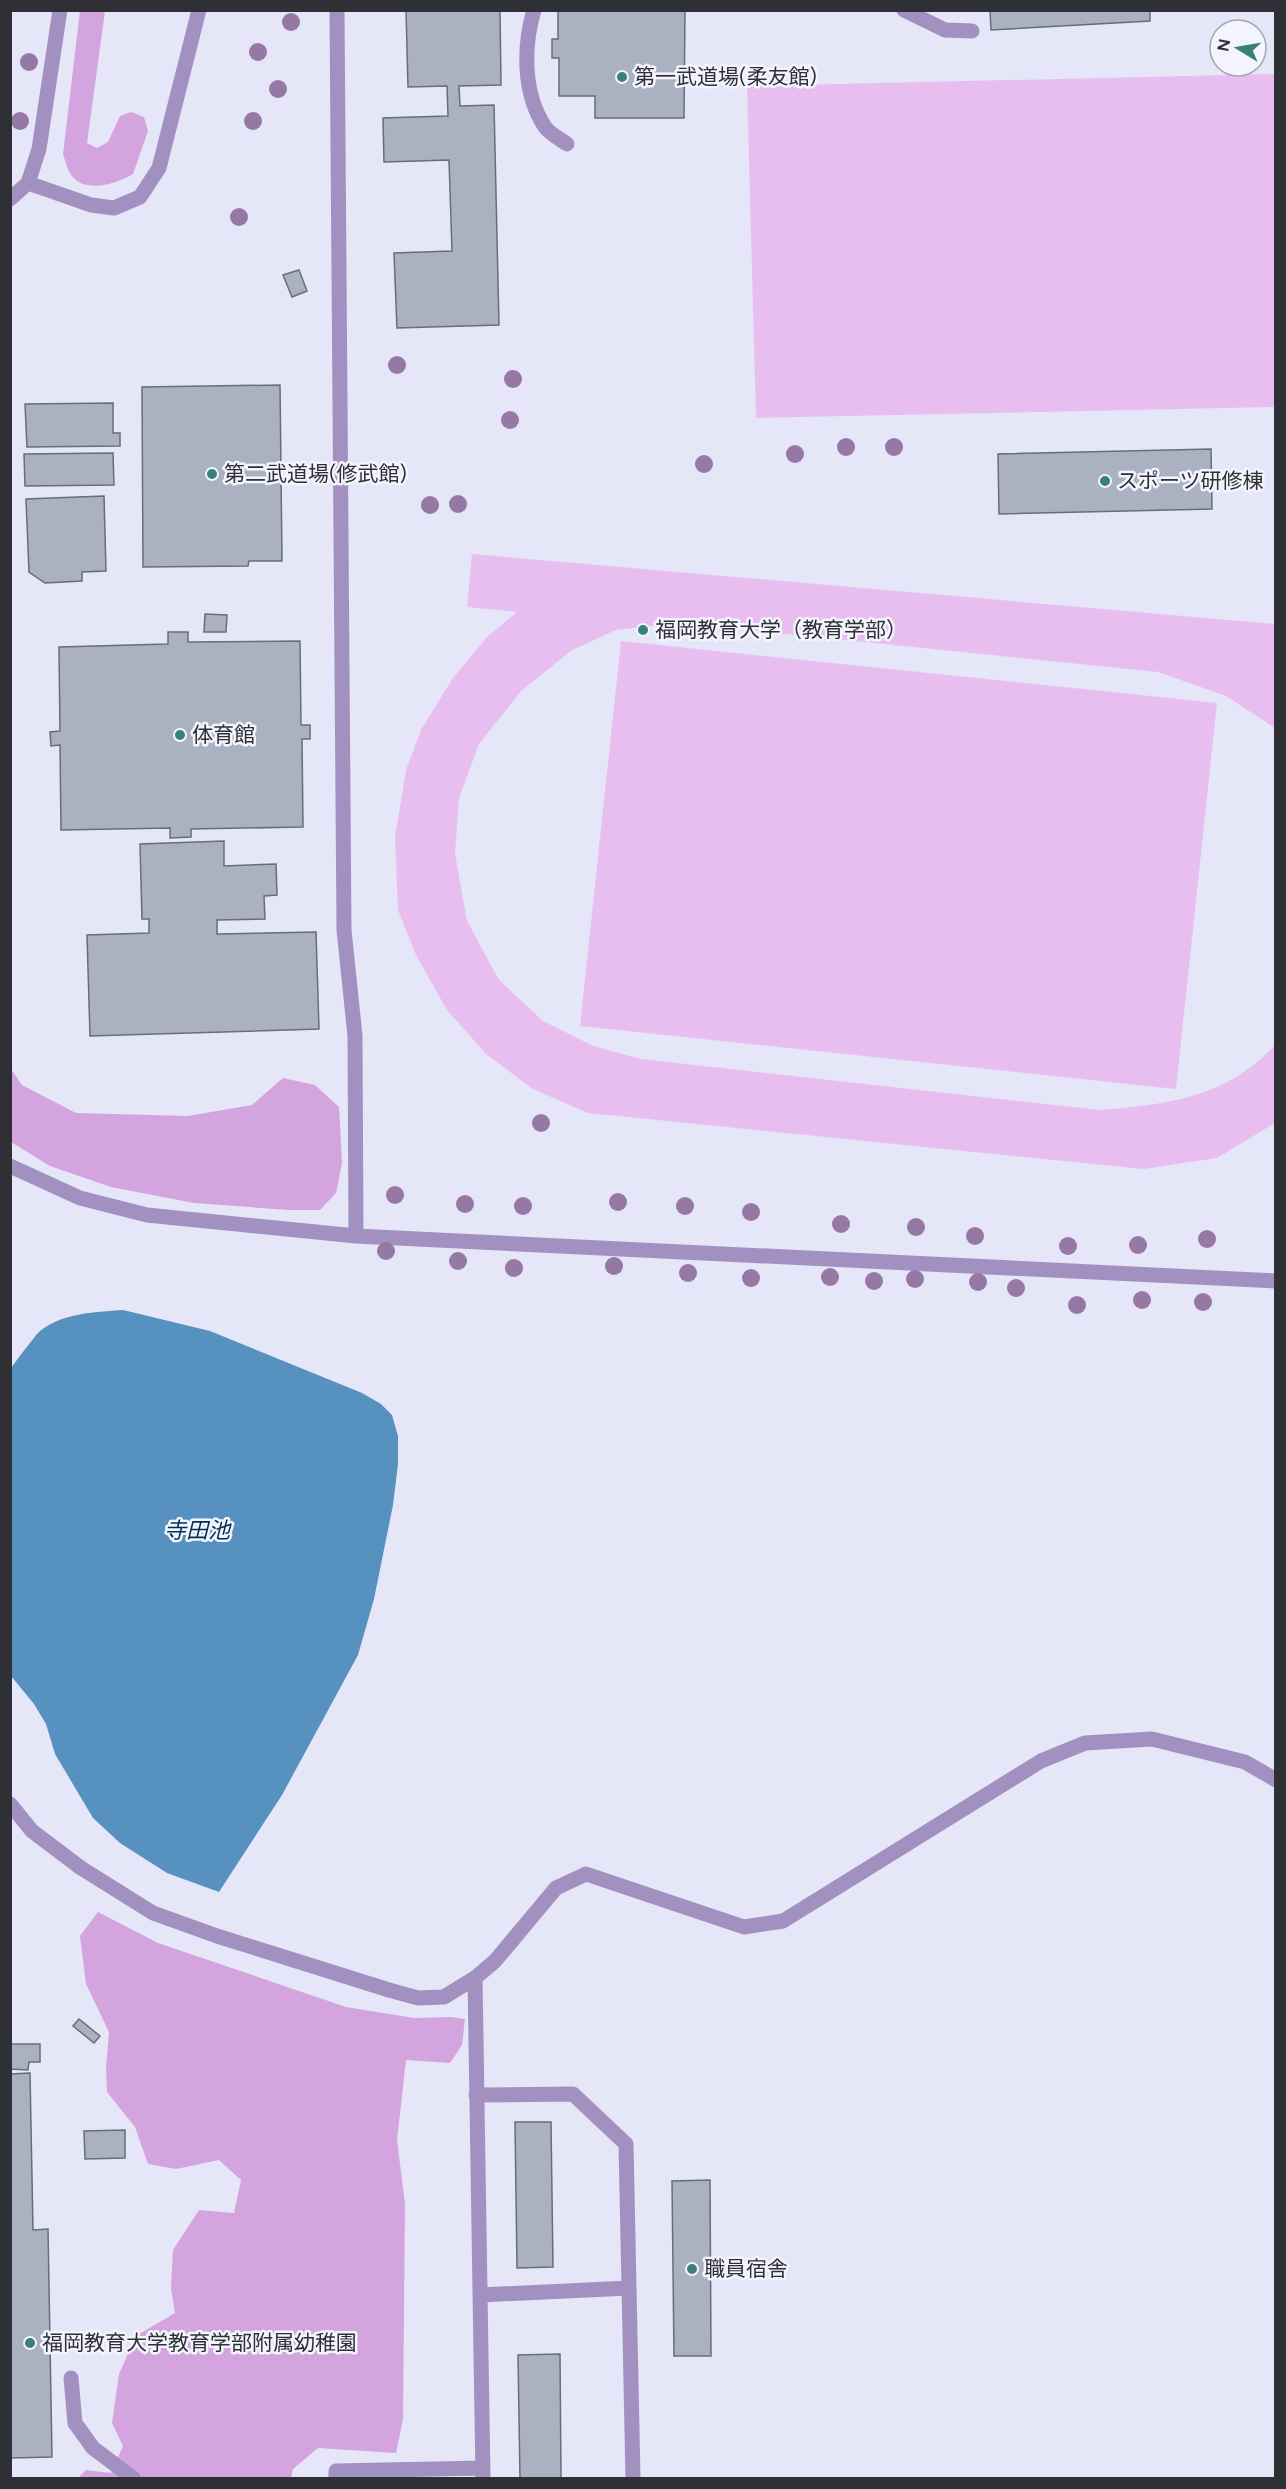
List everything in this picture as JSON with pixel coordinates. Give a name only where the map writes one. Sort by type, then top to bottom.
[{"type":"street","points":[[10,199],[28,183],[39,149],[60,10]]},
{"type":"street","points":[[28,183],[91,205],[114,208],[140,197],[159,168],[199,10]]},
{"type":"street","points":[[337,10],[344,930],[355,1036],[356,1236]]},
{"type":"street","points":[[534,10],[526,52],[529,86],[546,130],[567,144]]},
{"type":"street","points":[[904,10],[945,30],[972,31]]},
{"type":"street","points":[[10,1166],[80,1198],[147,1215],[356,1236],[1275,1281]]},
{"type":"street","points":[[10,1804],[32,1831],[65,1856],[153,1912],[228,1939],[418,1998],[444,1997],[475,1978],[495,1961],[556,1888],[586,1874],[744,1927],[783,1921],[1041,1761],[1085,1743],[1152,1739],[1245,1762],[1275,1780]]},
{"type":"street","points":[[336,2478],[336,2471],[483,2473],[475,1978]]},
{"type":"street","points":[[476,2095],[573,2094],[626,2144],[633,2478]]},
{"type":"street","points":[[480,2295],[629,2288]]},
{"type":"street","points":[[71,2378],[75,2423],[93,2448],[133,2478]]},
{"type":"shaded area","points":[[80,11],[105,11],[87,143],[97,148],[108,142],[120,116],[131,112],[144,117],[148,131],[133,174],[100,186],[83,184],[76,180],[69,171],[63,154]]},
{"type":"shaded area","points":[[1268,74],[1275,74],[1275,407],[756,418],[747,86],[1208,76],[1208,78],[1268,78]]},
{"type":"shaded area","points":[[472,554],[1275,624],[1275,728],[1226,696],[1158,672],[678,623],[616,630],[572,650],[521,691],[479,744],[459,798],[455,854],[467,921],[499,980],[543,1021],[593,1046],[641,1059],[1100,1110],[1149,1105],[1195,1095],[1237,1077],[1275,1045],[1275,1123],[1217,1158],[1143,1169],[588,1113],[533,1089],[486,1054],[447,1010],[416,955],[398,910],[395,837],[406,770],[421,730],[453,678],[486,638],[517,612],[467,607]]},
{"type":"shaded area","points":[[621,641],[1217,703],[1176,1089],[580,1026]]},
{"type":"shaded area","points":[[11,1069],[22,1085],[76,1113],[188,1116],[252,1105],[283,1078],[315,1085],[339,1107],[342,1163],[336,1193],[320,1210],[194,1203],[111,1187],[50,1166],[11,1142]]},
{"type":"shaded area","points":[[98,1912],[158,1943],[346,2007],[414,2018],[465,2019],[462,2045],[450,2063],[406,2060],[397,2140],[405,2204],[403,2419],[396,2453],[318,2448],[293,2469],[291,2478],[78,2478],[86,2470],[111,2473],[123,2446],[112,2423],[119,2374],[136,2336],[175,2313],[171,2289],[173,2250],[199,2210],[234,2213],[241,2180],[219,2160],[176,2169],[148,2164],[135,2127],[107,2092],[109,2032],[86,1984],[80,1936]]},
{"type":"water","name":"寺田池","points":[[123,1310],[210,1331],[362,1393],[381,1404],[392,1415],[398,1436],[398,1464],[393,1505],[374,1599],[358,1655],[282,1795],[219,1892],[167,1873],[120,1843],[93,1818],[55,1754],[46,1724],[34,1704],[11,1676],[11,1368],[37,1334],[55,1322],[77,1315]]},
{"type":"building","points":[[406,10],[500,10],[501,85],[459,86],[460,106],[494,105],[499,325],[397,328],[394,253],[452,251],[449,160],[384,162],[383,118],[448,116],[447,86],[408,87]]},
{"type":"building","name":"第一武道場(柔友館)","points":[[558,10],[685,10],[684,118],[595,118],[595,96],[559,96],[559,58],[552,58],[552,39],[558,39]]},
{"type":"building","points":[[990,10],[1150,10],[1150,21],[991,30]]},
{"type":"building","points":[[299,270],[307,291],[292,297],[283,275]]},
{"type":"building","name":"第二武道場(修武館)","points":[[280,385],[282,561],[249,561],[248,566],[143,567],[142,387]]},
{"type":"building","points":[[113,403],[113,433],[120,433],[120,446],[27,447],[25,404]]},
{"type":"building","name":"スポーツ研修棟","points":[[1211,449],[1212,509],[999,514],[998,454]]},
{"type":"building","points":[[113,453],[114,485],[25,486],[24,454]]},
{"type":"building","points":[[104,496],[106,571],[82,572],[82,581],[45,583],[29,572],[26,499]]},
{"type":"building","points":[[205,614],[227,615],[226,632],[204,632]]},
{"type":"building","name":"体育館","points":[[168,632],[188,632],[188,642],[300,641],[301,725],[310,725],[310,739],[302,739],[303,827],[191,829],[191,837],[170,838],[170,828],[61,830],[60,745],[51,746],[50,732],[60,731],[59,647],[168,644]]},
{"type":"building","points":[[224,841],[224,866],[276,864],[277,895],[264,896],[265,919],[217,920],[217,934],[316,932],[319,1029],[90,1036],[87,935],[149,933],[149,919],[142,919],[140,844]]},
{"type":"building","points":[[79,2019],[100,2036],[94,2043],[73,2026]]},
{"type":"building","points":[[10,2044],[40,2044],[40,2062],[29,2062],[28,2070],[10,2069]]},
{"type":"building","name":"福岡教育大学教育学部附属幼稚園","points":[[30,2073],[33,2230],[48,2229],[52,2457],[10,2458],[10,2074]]},
{"type":"building","points":[[515,2122],[551,2122],[553,2267],[517,2268]]},
{"type":"building","points":[[125,2130],[125,2158],[85,2159],[84,2131]]},
{"type":"building","name":"職員宿舎","points":[[710,2180],[711,2356],[674,2356],[672,2181]]},
{"type":"building","points":[[560,2354],[561,2478],[520,2478],[518,2355]]},
{"type":"place","name":"第一武道場(柔友館)","points":[[622,77]]},
{"type":"place","name":"第二武道場(修武館)","points":[[212,474]]},
{"type":"place","name":"スポーツ研修棟","points":[[1105,481]]},
{"type":"place","name":"福岡教育大学（教育学部）","points":[[643,630]]},
{"type":"place","name":"体育館","points":[[180,735]]},
{"type":"place","name":"職員宿舎","points":[[692,2269]]},
{"type":"place","name":"福岡教育大学教育学部附属幼稚園","points":[[30,2343]]}]
